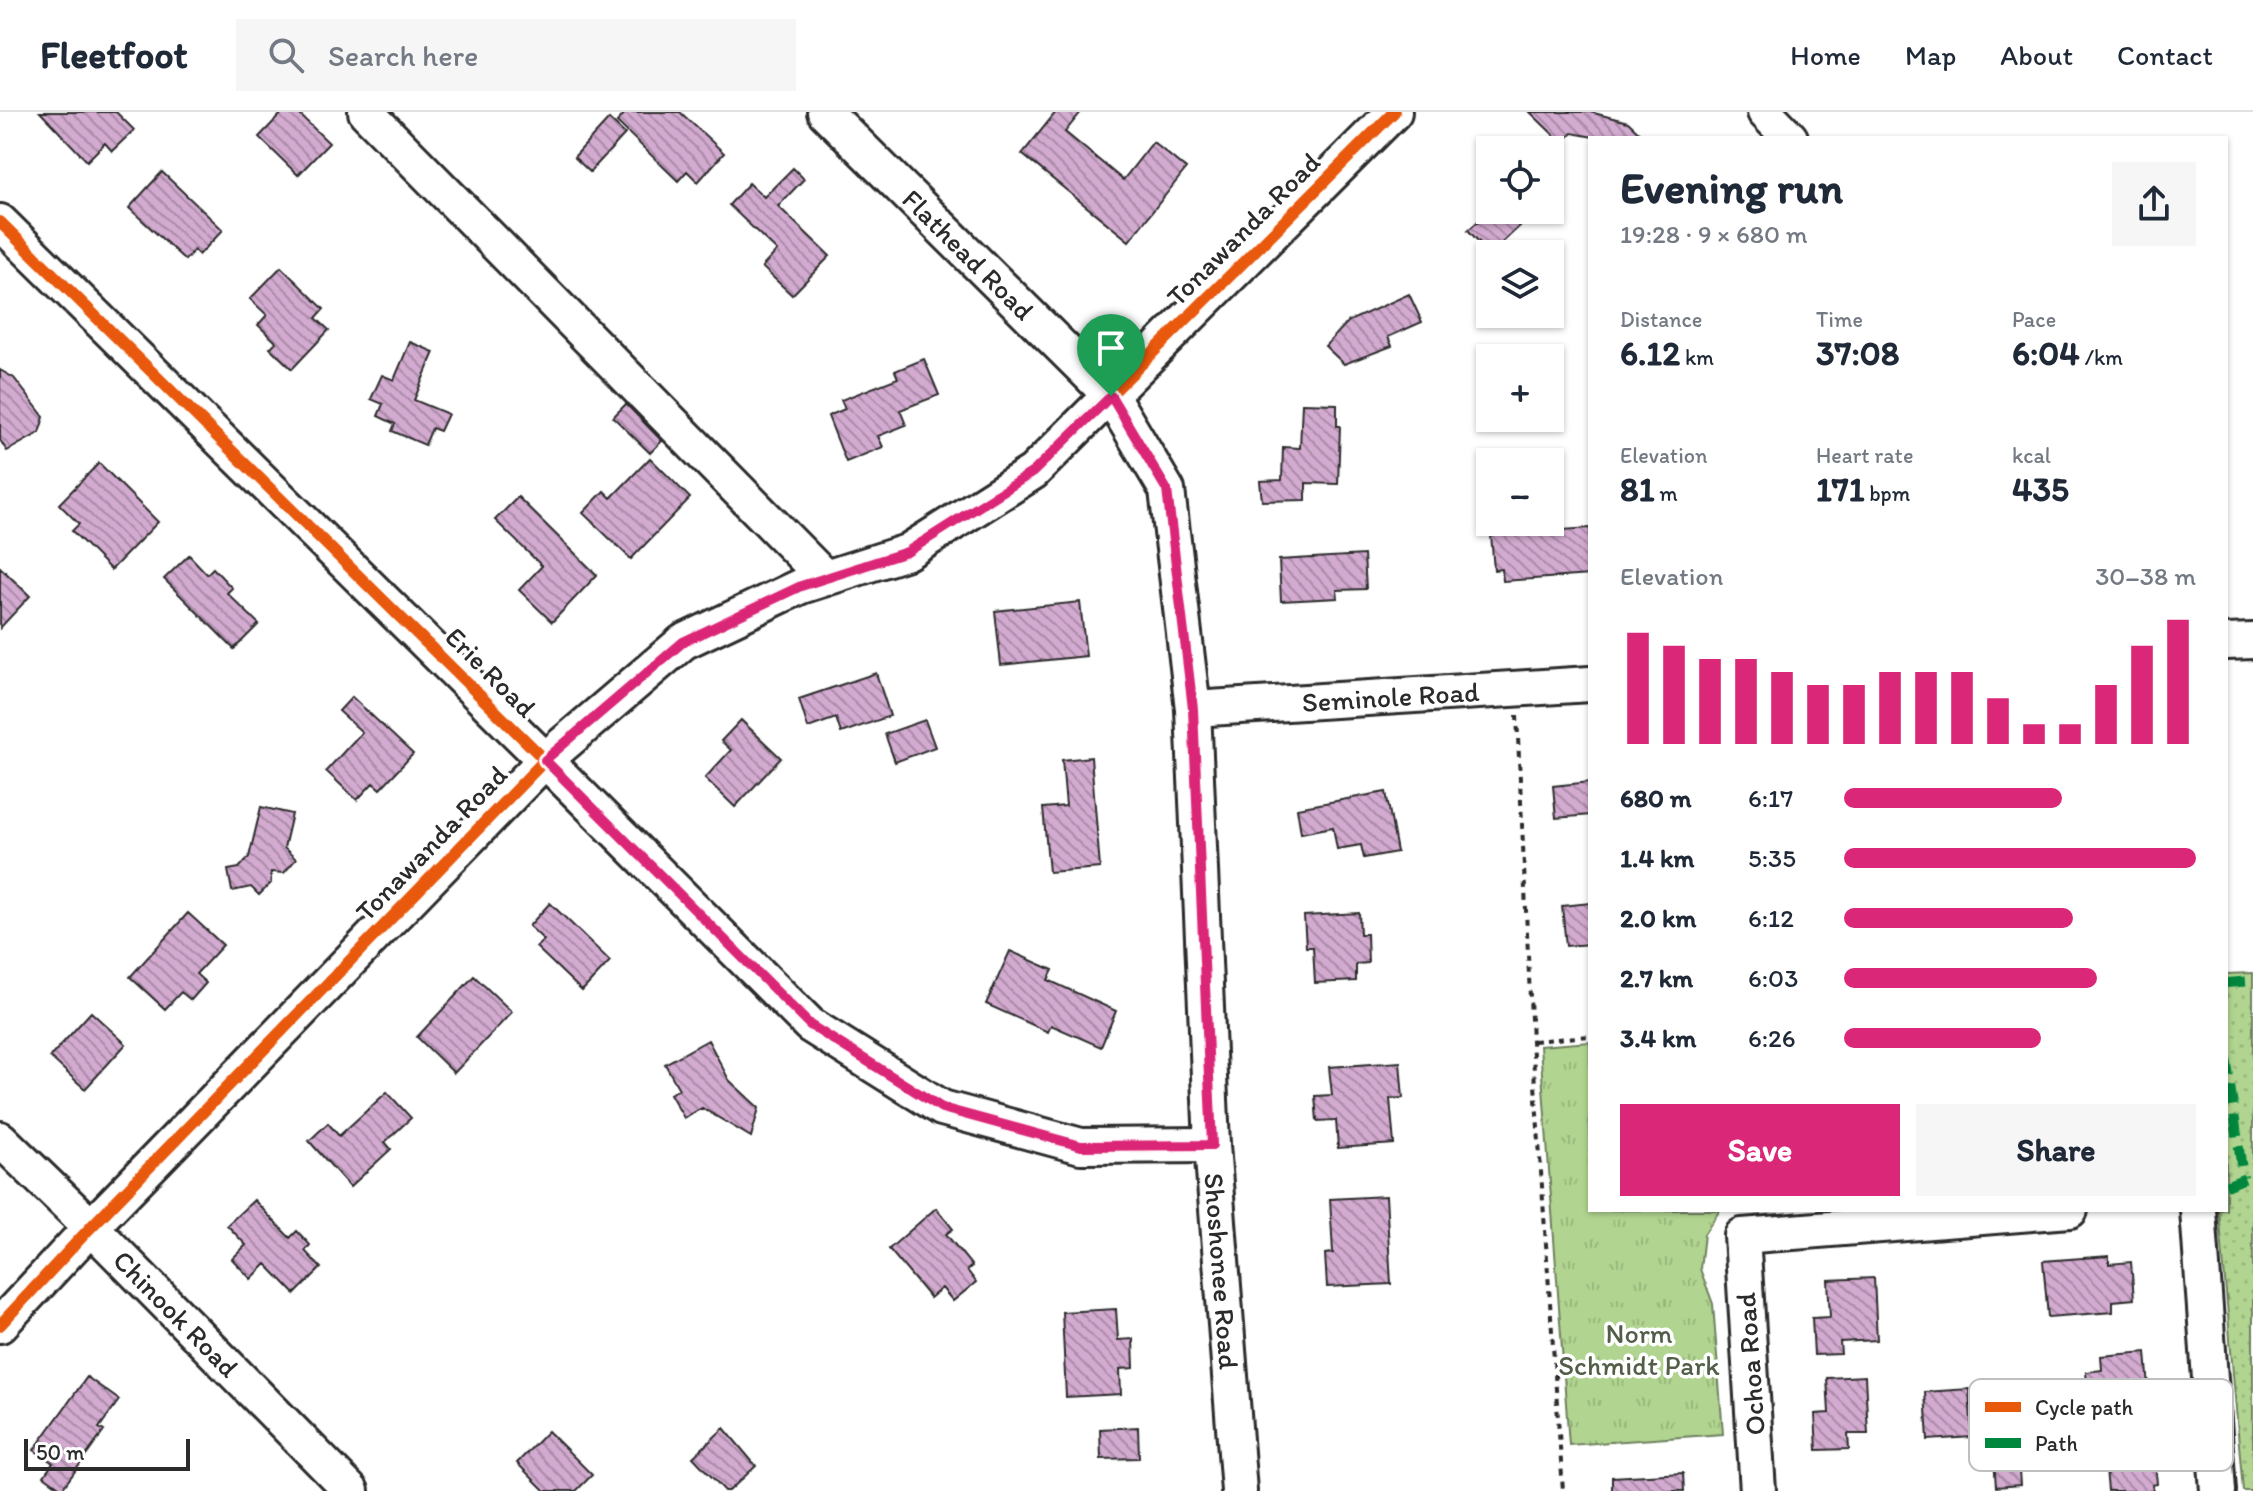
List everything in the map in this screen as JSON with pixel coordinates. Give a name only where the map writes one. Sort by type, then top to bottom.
[{"type":"street","points":[[366,112],[825,578]]},
{"type":"street","name":"Flathead Road","points":[[825,112],[1111,396]]},
{"type":"street","name":"Tonawanda Road","points":[[0,1325],[91,1227],[545,760],[683,642],[801,586],[907,552],[1033,472],[1394,112]]},
{"type":"street","points":[[1765,112],[1788,136]]},
{"type":"street","name":"Erie Road","points":[[0,222],[810,1025],[942,1108],[1081,1146],[1212,1145]]},
{"type":"street","name":"Shoshonee Road","points":[[1111,396],[1167,490],[1193,709],[1212,1145],[1239,1491]]},
{"type":"street","points":[[2228,642],[2253,641]]},
{"type":"street","name":"Seminole Road","points":[[1193,709],[1588,684]]},
{"type":"street","name":"Chinook Road","points":[[0,1139],[351,1491]]},
{"type":"street","name":"Ochoa Road","points":[[1758,1491],[1742,1236],[2045,1212]]},
{"type":"street","points":[[2198,1212],[2210,1379]]},
{"type":"street","points":[[2217,1471],[2218,1491]]},
{"type":"path","points":[[1515,689],[1532,1041],[1563,1491]]},
{"type":"path","points":[[1532,1041],[1588,1036]]},
{"type":"green space","points":[[2253,973],[2253,1491],[2243,1491],[2219,1212],[2228,1212],[2228,974]]},
{"type":"green space","name":"Norm Schmidt Park","points":[[1588,1042],[1588,1212],[1719,1212],[1704,1234],[1700,1269],[1713,1304],[1723,1434],[1569,1445],[1540,1046]]},
{"type":"building","points":[[40,112],[116,112],[134,130],[112,151],[105,143],[87,161]]},
{"type":"building","points":[[283,112],[297,112],[329,143],[298,175],[259,137]]},
{"type":"building","points":[[626,112],[680,112],[724,153],[698,182],[687,171],[678,181],[617,122]]},
{"type":"building","points":[[1056,112],[1081,112],[1065,132],[1123,180],[1153,142],[1186,169],[1129,241],[1022,154]]},
{"type":"building","points":[[1530,112],[1590,112],[1628,122],[1643,136],[1588,136],[1572,133],[1564,141],[1564,136],[1555,136]]},
{"type":"building","points":[[609,119],[625,134],[590,172],[574,157]]},
{"type":"building","points":[[793,168],[804,179],[778,206],[830,256],[792,295],[762,267],[777,251],[729,205],[749,183],[764,197]]},
{"type":"building","points":[[162,172],[223,230],[199,255],[194,250],[185,260],[129,208]]},
{"type":"building","points":[[1476,223],[1522,224],[1505,240],[1477,240],[1468,230]]},
{"type":"building","points":[[281,267],[324,309],[316,318],[329,330],[292,369],[270,348],[276,342],[258,325],[267,315],[250,299]]},
{"type":"building","points":[[1409,294],[1422,322],[1388,337],[1392,346],[1344,364],[1325,346],[1349,321]]},
{"type":"building","points":[[410,342],[434,352],[414,400],[448,414],[440,431],[432,428],[425,445],[392,431],[395,424],[378,416],[383,404],[371,399],[382,375],[394,380]]},
{"type":"building","points":[[924,359],[939,395],[900,410],[906,425],[878,436],[883,447],[846,462],[828,416],[845,409],[841,400],[898,378],[895,371]]},
{"type":"building","points":[[0,370],[14,378],[44,417],[39,433],[7,451],[0,440]]},
{"type":"building","points":[[1302,403],[1337,404],[1337,426],[1340,426],[1338,484],[1306,483],[1306,500],[1262,501],[1260,481],[1282,480],[1283,447],[1300,448]]},
{"type":"building","points":[[626,404],[662,441],[650,453],[613,417]]},
{"type":"building","points":[[650,458],[690,498],[631,559],[583,513],[604,491],[611,498]]},
{"type":"building","points":[[99,463],[158,522],[111,570],[72,531],[79,524],[59,504]]},
{"type":"building","points":[[518,497],[597,575],[552,622],[519,590],[542,566],[495,520]]},
{"type":"building","points":[[1588,528],[1588,575],[1503,581],[1502,569],[1494,570],[1491,536],[1564,536],[1564,530]]},
{"type":"building","points":[[189,555],[207,574],[213,568],[232,588],[227,593],[259,624],[234,649],[164,579]]},
{"type":"building","points":[[1364,555],[1366,589],[1337,590],[1338,598],[1281,601],[1279,560]]},
{"type":"building","points":[[0,567],[30,596],[0,628]]},
{"type":"building","points":[[1080,602],[1086,656],[1001,665],[995,611]]},
{"type":"building","points":[[876,673],[890,716],[841,733],[836,718],[808,728],[799,699]]},
{"type":"building","points":[[352,697],[413,754],[380,789],[373,783],[357,800],[326,771],[362,732],[339,711]]},
{"type":"building","points":[[741,720],[781,758],[735,807],[705,778],[731,750],[721,741]]},
{"type":"building","points":[[925,720],[935,747],[895,762],[885,734]]},
{"type":"building","points":[[1091,757],[1100,868],[1049,872],[1043,808],[1066,806],[1062,760]]},
{"type":"building","points":[[1588,782],[1588,815],[1556,818],[1553,786]]},
{"type":"building","points":[[1386,792],[1397,852],[1364,858],[1361,845],[1337,849],[1333,827],[1301,833],[1297,808]]},
{"type":"building","points":[[261,807],[292,814],[284,848],[296,859],[284,873],[271,872],[271,883],[259,895],[251,887],[232,891],[228,870],[239,868],[249,857]]},
{"type":"building","points":[[550,903],[610,961],[582,991],[536,947],[544,940],[529,926]]},
{"type":"building","points":[[1588,903],[1588,944],[1566,946],[1562,906]]},
{"type":"building","points":[[188,913],[223,945],[196,974],[206,983],[191,1000],[181,992],[165,1009],[130,977]]},
{"type":"building","points":[[1359,913],[1360,934],[1367,934],[1368,963],[1356,964],[1356,981],[1315,983],[1313,947],[1306,947],[1304,916]]},
{"type":"building","points":[[1010,951],[1053,970],[1048,980],[1116,1011],[1101,1047],[1051,1025],[1048,1032],[986,1004]]},
{"type":"building","points":[[474,976],[512,1012],[454,1073],[417,1037]]},
{"type":"building","points":[[91,1012],[126,1044],[85,1089],[50,1057]]},
{"type":"building","points":[[708,1040],[729,1080],[759,1108],[751,1137],[702,1108],[684,1118],[670,1094],[679,1089],[665,1064]]},
{"type":"building","points":[[1400,1062],[1403,1098],[1390,1099],[1394,1144],[1338,1148],[1336,1120],[1317,1121],[1315,1096],[1332,1095],[1329,1067]]},
{"type":"building","points":[[387,1092],[411,1118],[385,1142],[391,1149],[350,1187],[309,1141],[328,1123],[339,1136]]},
{"type":"building","points":[[1386,1196],[1391,1284],[1327,1287],[1325,1254],[1333,1253],[1330,1199]]},
{"type":"building","points":[[254,1200],[290,1238],[297,1231],[310,1245],[305,1251],[321,1268],[295,1294],[266,1264],[251,1279],[232,1259],[246,1245],[227,1225]]},
{"type":"building","points":[[936,1208],[953,1229],[946,1234],[972,1266],[967,1270],[976,1282],[953,1301],[942,1288],[930,1298],[889,1249]]},
{"type":"building","points":[[2109,1256],[2109,1264],[2131,1262],[2134,1299],[2113,1301],[2113,1312],[2048,1317],[2043,1261]]},
{"type":"building","points":[[1874,1278],[1877,1340],[1840,1342],[1841,1354],[1814,1355],[1812,1318],[1830,1317],[1828,1280]]},
{"type":"building","points":[[1116,1309],[1118,1340],[1133,1339],[1134,1368],[1120,1369],[1121,1394],[1066,1397],[1062,1312]]},
{"type":"building","points":[[2146,1352],[2148,1379],[2087,1379],[2086,1372],[2102,1370],[2101,1356]]},
{"type":"building","points":[[1865,1376],[1868,1434],[1848,1434],[1849,1449],[1817,1450],[1815,1414],[1829,1413],[1827,1378]]},
{"type":"building","points":[[87,1377],[119,1400],[99,1428],[104,1431],[62,1489],[44,1476],[53,1463],[34,1450]]},
{"type":"building","points":[[1969,1389],[1969,1437],[1928,1440],[1925,1392]]},
{"type":"building","points":[[1138,1427],[1139,1458],[1101,1459],[1100,1429]]},
{"type":"building","points":[[724,1428],[756,1466],[729,1491],[725,1491],[693,1457]]},
{"type":"building","points":[[548,1431],[592,1475],[576,1491],[545,1491],[517,1463]]},
{"type":"building","points":[[1995,1471],[2019,1471],[2020,1485],[1996,1487]]},
{"type":"building","points":[[2106,1471],[2156,1471],[2157,1484],[2152,1485],[2153,1491],[2108,1491]]},
{"type":"building","points":[[1683,1473],[1684,1491],[1612,1491],[1612,1477]]},
{"type":"marked path","points":[[2228,983],[2253,981]]},
{"type":"marked path","points":[[2228,1071],[2243,1177]]},
{"type":"marked path","points":[[2228,1185],[2253,1175]]},
{"type":"cycle path","points":[[0,1325],[91,1227],[545,760],[683,642],[801,586],[907,552],[1033,472],[1394,112]]},
{"type":"cycle path","points":[[0,222],[810,1025],[942,1108],[1081,1146],[1212,1145]]},
{"type":"route","points":[[1111,396],[1167,490],[1193,709],[1212,1145],[1081,1146],[942,1108],[810,1025],[545,760],[683,642],[801,586],[907,552],[1033,472],[1111,396]]}]
